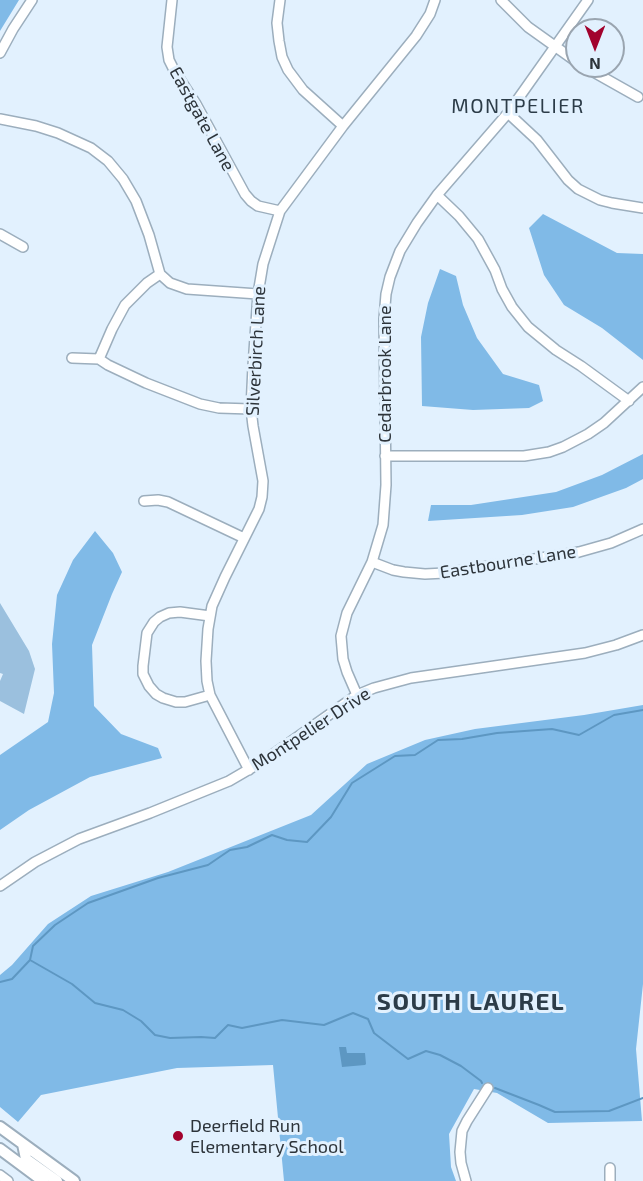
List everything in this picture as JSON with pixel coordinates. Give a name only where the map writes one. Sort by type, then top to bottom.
[{"type":"main road","points":[[0,1127],[74,1181]]},
{"type":"main road","points":[[23,1144],[26,1159],[57,1181]]},
{"type":"main road","points":[[0,1149],[44,1181]]},
{"type":"street","points":[[0,53],[32,0]]},
{"type":"street","name":"Eastgate Lane","points":[[172,0],[167,47],[169,60],[174,70],[196,104],[245,194],[258,206],[280,211]]},
{"type":"street","points":[[280,0],[277,23],[282,57],[288,70],[303,90],[343,126]]},
{"type":"street","name":"Silverbirch Lane","points":[[249,770],[210,695],[206,661],[210,616],[216,595],[259,509],[263,489],[251,409],[258,294],[263,264],[280,211],[343,126],[416,36],[430,14],[435,0]]},
{"type":"street","points":[[501,0],[528,27],[565,54]]},
{"type":"street","name":"Cedarbrook Lane","points":[[357,695],[343,659],[342,636],[350,605],[372,562],[384,517],[386,485],[384,319],[387,284],[400,251],[437,195],[508,113],[588,0]]},
{"type":"street","points":[[604,78],[638,97]]},
{"type":"street","points":[[508,113],[537,140],[568,180],[578,189],[606,202],[643,208]]},
{"type":"street","points":[[0,118],[58,133],[91,148],[108,161],[123,179],[136,201],[160,274],[170,283],[187,289],[258,294]]},
{"type":"street","points":[[437,195],[478,239],[512,307],[528,327],[556,350],[630,401]]},
{"type":"street","points":[[0,234],[23,247]]},
{"type":"street","points":[[99,359],[125,305],[147,283],[160,274]]},
{"type":"street","points":[[72,358],[99,359],[146,383],[200,404],[219,408],[251,409]]},
{"type":"street","points":[[385,456],[524,456],[549,452],[588,435],[630,401],[643,387]]},
{"type":"street","points":[[144,501],[168,502],[244,538]]},
{"type":"street","name":"Eastbourne Lane","points":[[372,562],[404,572],[445,573],[579,552],[611,543],[643,529]]},
{"type":"street","points":[[210,616],[180,612],[160,617],[147,633],[143,666],[143,674],[149,686],[163,698],[185,702],[210,695]]},
{"type":"street","name":"Montpelier Drive","points":[[0,886],[70,842],[209,789],[249,770],[357,695],[374,688],[411,678],[585,653],[643,635]]},
{"type":"street","points":[[466,1181],[460,1152],[462,1131],[488,1088]]},
{"type":"street","points":[[610,1168],[610,1181]]},
{"type":"street","points":[[0,1175],[8,1181]]},
{"type":"shaded area","points":[[0,0],[19,0],[0,31]]},
{"type":"shaded area","points":[[543,214],[617,253],[643,254],[643,360],[602,328],[564,305],[544,275],[529,228]]},
{"type":"shaded area","points":[[440,269],[456,276],[463,305],[477,338],[503,374],[539,385],[543,401],[529,408],[473,410],[422,406],[421,337],[428,303]]},
{"type":"shaded area","points":[[643,454],[643,479],[626,488],[573,507],[522,515],[428,521],[431,505],[471,505],[556,492],[602,475]]},
{"type":"shaded area","points":[[95,531],[113,553],[122,572],[92,645],[94,706],[121,734],[158,748],[162,758],[90,777],[29,810],[0,830],[0,755],[48,722],[54,693],[52,644],[57,595],[73,560]]},
{"type":"shaded area","points":[[0,603],[29,651],[35,669],[24,714],[0,701],[0,681],[3,674],[0,673]]},
{"type":"shaded area","points":[[643,705],[643,984],[636,1049],[642,1121],[548,1123],[497,1093],[474,1089],[449,1134],[451,1167],[456,1181],[284,1181],[273,1065],[177,1068],[41,1095],[18,1122],[0,1107],[0,975],[12,965],[48,924],[91,896],[168,872],[311,815],[367,764],[425,740],[475,729]]},
{"type":"shaded area","points":[[339,1047],[346,1047],[347,1053],[365,1053],[366,1064],[342,1067]]},
{"type":"waterway","points":[[30,960],[33,946],[55,925],[88,903],[158,878],[208,865],[230,850],[247,847],[272,835],[287,840],[307,842],[331,817],[352,783],[395,756],[415,755],[438,740],[462,739],[497,733],[552,729],[579,735],[614,715],[643,710]]},
{"type":"waterway","points":[[0,982],[12,979],[30,960],[72,984],[95,1003],[123,1010],[141,1021],[155,1035],[170,1038],[215,1038],[228,1025],[242,1028],[282,1020],[324,1025],[353,1013],[368,1019],[374,1033],[408,1059],[426,1051],[440,1055],[461,1066],[482,1083]]},
{"type":"waterway","points":[[495,1088],[555,1112],[609,1111],[643,1098]]},
{"type":"place","name":"Deerfield Run Elementary School","points":[[178,1136]]},
{"type":"district","name":"MONTPELIER","points":[[518,106]]},
{"type":"district","name":"SOUTH LAUREL","points":[[471,1002]]}]
